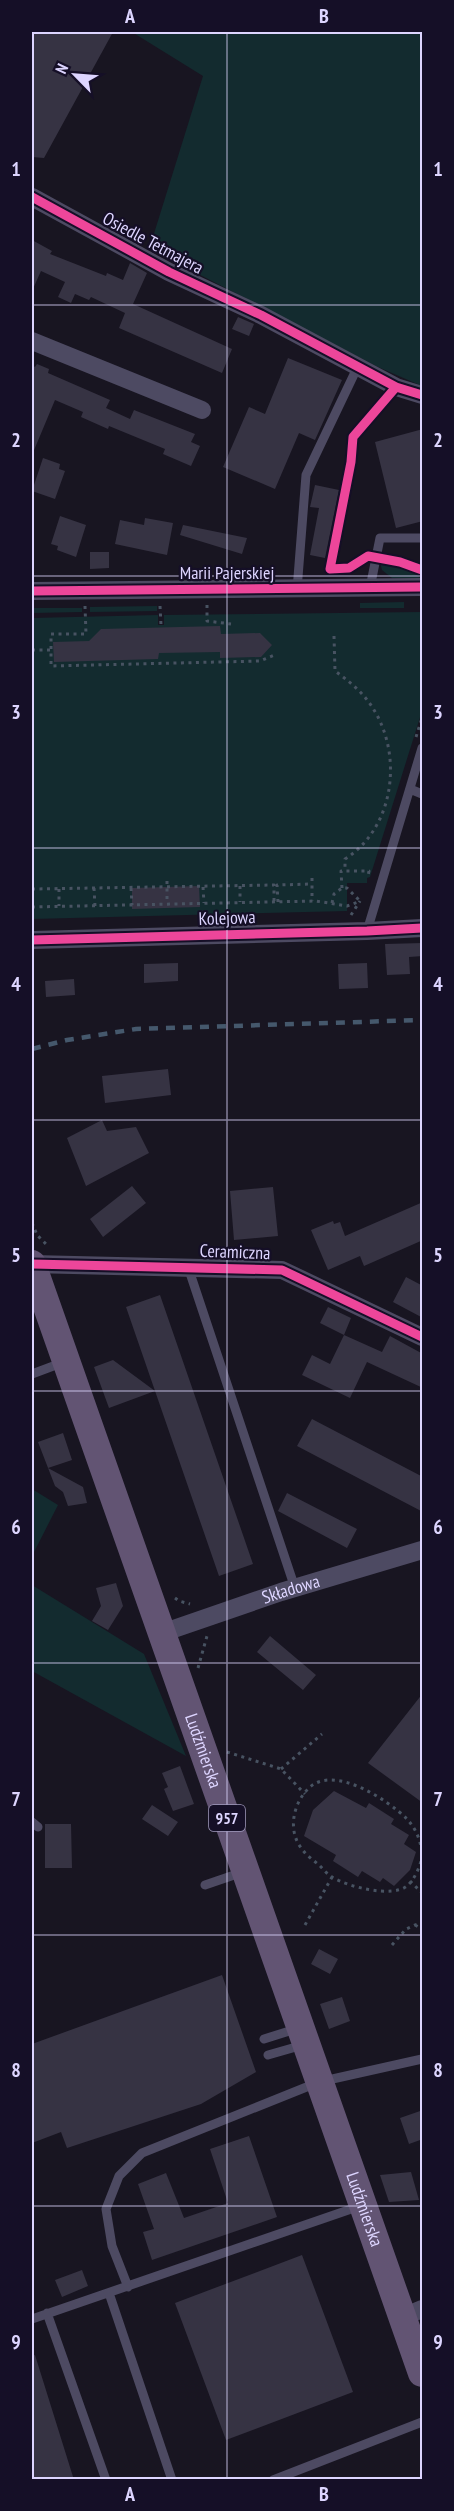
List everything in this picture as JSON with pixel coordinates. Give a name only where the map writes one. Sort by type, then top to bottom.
[{"type":"main road","name":"Ludźmierska","points":[[32,1264],[362,2205],[413,2313],[423,2373]]},
{"type":"street","name":"Osiedle Tetmajera","points":[[32,197],[169,272],[261,315],[396,387],[423,395]]},
{"type":"street","points":[[32,341],[202,410]]},
{"type":"street","name":"Marii Pajerskiej","points":[[32,591],[423,587]]},
{"type":"street","name":"Kolejowa","points":[[32,940],[367,932],[423,928]]},
{"type":"street","name":"Ceramiczna","points":[[32,1264],[282,1270],[423,1337]]},
{"type":"street","name":"Składowa","points":[[162,1633],[295,1588],[423,1550]]},
{"type":"lane","points":[[297,590],[306,475],[358,366]]},
{"type":"lane","points":[[370,588],[380,538],[423,538]]},
{"type":"lane","points":[[367,932],[423,748]]},
{"type":"lane","points":[[410,789],[423,794]]},
{"type":"lane","points":[[188,1267],[295,1588]]},
{"type":"lane","points":[[32,1374],[66,1361]]},
{"type":"lane","points":[[205,1885],[245,1872]]},
{"type":"lane","points":[[264,2039],[304,2036]]},
{"type":"lane","points":[[268,2055],[304,2036]]},
{"type":"lane","points":[[128,2286],[112,2246],[106,2209],[119,2176],[142,2153],[319,2082],[423,2059]]},
{"type":"lane","points":[[32,2319],[362,2205]]},
{"type":"lane","points":[[109,2293],[172,2480]]},
{"type":"lane","points":[[47,2313],[106,2480]]},
{"type":"lane","points":[[273,2480],[423,2422]]},
{"type":"path","points":[[160,599],[161,625]]},
{"type":"path","points":[[207,605],[207,621],[231,624]]},
{"type":"path","points":[[86,617],[86,634],[51,634],[51,666],[260,661],[277,654]]},
{"type":"path","points":[[334,636],[335,671],[354,686],[374,710],[387,739],[390,762],[390,782],[384,811],[367,839],[345,859],[345,871]]},
{"type":"path","points":[[32,650],[51,650]]},
{"type":"path","points":[[342,888],[341,871],[369,871],[368,876]]},
{"type":"path","points":[[312,878],[312,901]]},
{"type":"path","points":[[167,881],[167,904]]},
{"type":"path","points":[[276,902],[277,885],[312,884]]},
{"type":"path","points":[[32,889],[274,885],[276,902]]},
{"type":"path","points":[[240,886],[240,902]]},
{"type":"path","points":[[203,887],[204,903]]},
{"type":"path","points":[[94,888],[95,906]]},
{"type":"path","points":[[131,888],[132,905]]},
{"type":"path","points":[[32,907],[312,901],[347,906],[360,901],[347,888],[342,888],[334,894],[332,903]]},
{"type":"path","points":[[59,889],[59,906]]},
{"type":"path","points":[[281,1768],[322,1734]]},
{"type":"path","points":[[228,1752],[281,1768],[305,1794]]},
{"type":"path","points":[[423,1852],[420,1839],[408,1820],[387,1802],[358,1786],[334,1779],[310,1786],[294,1810],[294,1831],[300,1848],[332,1877],[358,1887],[391,1893],[406,1886],[417,1873],[423,1858]]},
{"type":"path","points":[[305,1925],[332,1877]]},
{"type":"path","points":[[410,1881],[423,1893]]},
{"type":"path","points":[[392,1945],[406,1929],[423,1922]]},
{"type":"path","points":[[415,1925],[423,1929]]},
{"type":"green space","points":[[132,32],[422,32],[422,386],[378,367],[152,250],[152,240],[203,76]]},
{"type":"green space","points":[[380,562],[414,571],[420,578],[392,578],[382,570]]},
{"type":"green space","points":[[404,602],[404,608],[360,608],[360,603]]},
{"type":"green space","points":[[157,606],[157,611],[90,612],[90,607]]},
{"type":"green space","points":[[32,608],[82,608],[82,612],[32,613]]},
{"type":"green space","points":[[422,612],[422,711],[370,877],[367,878],[367,883],[347,883],[347,911],[32,919],[32,618],[158,615],[158,625],[164,625],[164,615]]},
{"type":"green space","points":[[32,1489],[58,1505],[32,1556]]},
{"type":"green space","points":[[32,1585],[144,1654],[186,1756],[32,1671]]},
{"type":"building","points":[[32,32],[113,32],[44,158],[32,157]]},
{"type":"building","points":[[32,240],[52,251],[50,254],[106,276],[107,273],[123,280],[130,263],[147,273],[133,304],[232,349],[222,373],[119,328],[125,313],[91,297],[89,300],[75,294],[71,303],[58,297],[65,282],[41,271],[32,291]]},
{"type":"building","points":[[238,317],[254,324],[249,336],[232,329]]},
{"type":"building","points":[[288,358],[342,380],[315,440],[299,433],[275,489],[223,467],[249,407],[265,414]]},
{"type":"building","points":[[37,364],[49,369],[48,373],[110,400],[106,408],[130,419],[134,410],[195,434],[191,442],[200,446],[191,466],[163,454],[165,449],[81,417],[83,412],[55,400],[32,455],[32,365],[35,367]]},
{"type":"building","points":[[423,429],[423,521],[396,528],[375,442]]},
{"type":"building","points":[[43,458],[60,464],[59,469],[65,471],[55,499],[32,491]]},
{"type":"building","points":[[315,485],[339,490],[325,558],[310,555],[319,508],[310,507]]},
{"type":"building","points":[[60,516],[86,525],[76,557],[57,550],[58,546],[51,544]]},
{"type":"building","points":[[145,518],[173,523],[167,555],[115,544],[120,520],[144,525]]},
{"type":"building","points":[[183,525],[247,538],[242,554],[180,535]]},
{"type":"building","points":[[90,552],[109,552],[109,568],[90,569]]},
{"type":"building","points":[[220,626],[221,634],[260,633],[272,645],[261,657],[220,658],[220,652],[159,653],[158,659],[54,662],[53,642],[89,641],[101,629]]},
{"type":"building","points":[[199,886],[200,907],[132,909],[132,888]]},
{"type":"building","points":[[423,943],[423,956],[409,957],[410,974],[387,975],[385,944]]},
{"type":"building","points":[[178,963],[178,981],[144,983],[144,964]]},
{"type":"building","points":[[367,963],[368,988],[339,989],[338,964]]},
{"type":"building","points":[[74,979],[75,995],[46,997],[45,981]]},
{"type":"building","points":[[168,1069],[171,1095],[105,1103],[102,1076]]},
{"type":"building","points":[[102,1120],[107,1131],[136,1127],[149,1153],[86,1186],[67,1138]]},
{"type":"building","points":[[132,1186],[146,1203],[103,1237],[90,1219]]},
{"type":"building","points":[[273,1187],[278,1236],[234,1240],[230,1191]]},
{"type":"building","points":[[423,1202],[423,1240],[364,1266],[360,1256],[328,1270],[311,1230],[333,1221],[334,1224],[340,1222],[345,1236]]},
{"type":"building","points":[[406,1277],[423,1286],[423,1318],[393,1302]]},
{"type":"building","points":[[160,1295],[253,1564],[219,1576],[126,1307]]},
{"type":"building","points":[[328,1307],[351,1318],[344,1335],[320,1323]]},
{"type":"building","points":[[344,1335],[382,1352],[390,1336],[423,1354],[423,1388],[367,1362],[350,1398],[302,1375],[312,1355],[330,1364]]},
{"type":"building","points":[[113,1360],[155,1391],[109,1408],[94,1367]]},
{"type":"building","points":[[312,1419],[423,1477],[423,1512],[297,1446]]},
{"type":"building","points":[[63,1433],[72,1460],[48,1468],[38,1442]]},
{"type":"building","points":[[48,1468],[83,1487],[87,1503],[68,1506],[63,1492],[55,1486]]},
{"type":"building","points":[[287,1493],[357,1529],[347,1548],[278,1511]]},
{"type":"building","points":[[116,1583],[123,1606],[108,1630],[92,1621],[101,1606],[96,1588]]},
{"type":"building","points":[[270,1636],[316,1675],[303,1690],[257,1652]]},
{"type":"building","points":[[423,1693],[423,1803],[368,1763]]},
{"type":"building","points":[[180,1766],[194,1804],[173,1811],[164,1789],[168,1787],[162,1773]]},
{"type":"building","points":[[334,1791],[366,1808],[369,1803],[394,1819],[391,1824],[409,1835],[404,1844],[416,1852],[410,1870],[394,1886],[383,1878],[380,1882],[362,1871],[358,1877],[333,1861],[336,1855],[304,1836],[313,1810]]},
{"type":"building","points":[[152,1805],[178,1822],[168,1836],[142,1819]]},
{"type":"building","points":[[45,1824],[71,1824],[72,1868],[45,1868]]},
{"type":"building","points":[[319,1949],[338,1959],[330,1974],[311,1964]]},
{"type":"building","points":[[222,1975],[256,2072],[201,2104],[67,2148],[61,2132],[32,2143],[32,2044]]},
{"type":"building","points":[[342,1997],[350,2021],[329,2029],[320,2004]]},
{"type":"building","points":[[423,2110],[423,2139],[409,2144],[400,2118]]},
{"type":"building","points":[[249,2136],[277,2217],[152,2260],[143,2232],[154,2229],[138,2184],[166,2173],[184,2218],[228,2203],[210,2149]]},
{"type":"building","points":[[411,2172],[419,2200],[389,2202],[380,2175]]},
{"type":"building","points":[[302,2255],[353,2392],[226,2440],[175,2303]]},
{"type":"building","points":[[82,2270],[88,2286],[62,2297],[55,2280]]},
{"type":"building","points":[[35,2355],[74,2480],[32,2480],[32,2356]]},
{"type":"railway","points":[[32,1049],[67,1040],[136,1029],[422,1020]]},
{"type":"cycle path","points":[[32,197],[169,272],[261,315],[396,387],[422,395]]},
{"type":"cycle path","points":[[396,387],[353,437],[351,462],[330,569],[349,568],[368,556],[400,562],[422,570]]},
{"type":"cycle path","points":[[32,591],[422,587]]},
{"type":"cycle path","points":[[32,940],[422,928]]},
{"type":"cycle path","points":[[32,1264],[282,1270],[422,1337]]}]
